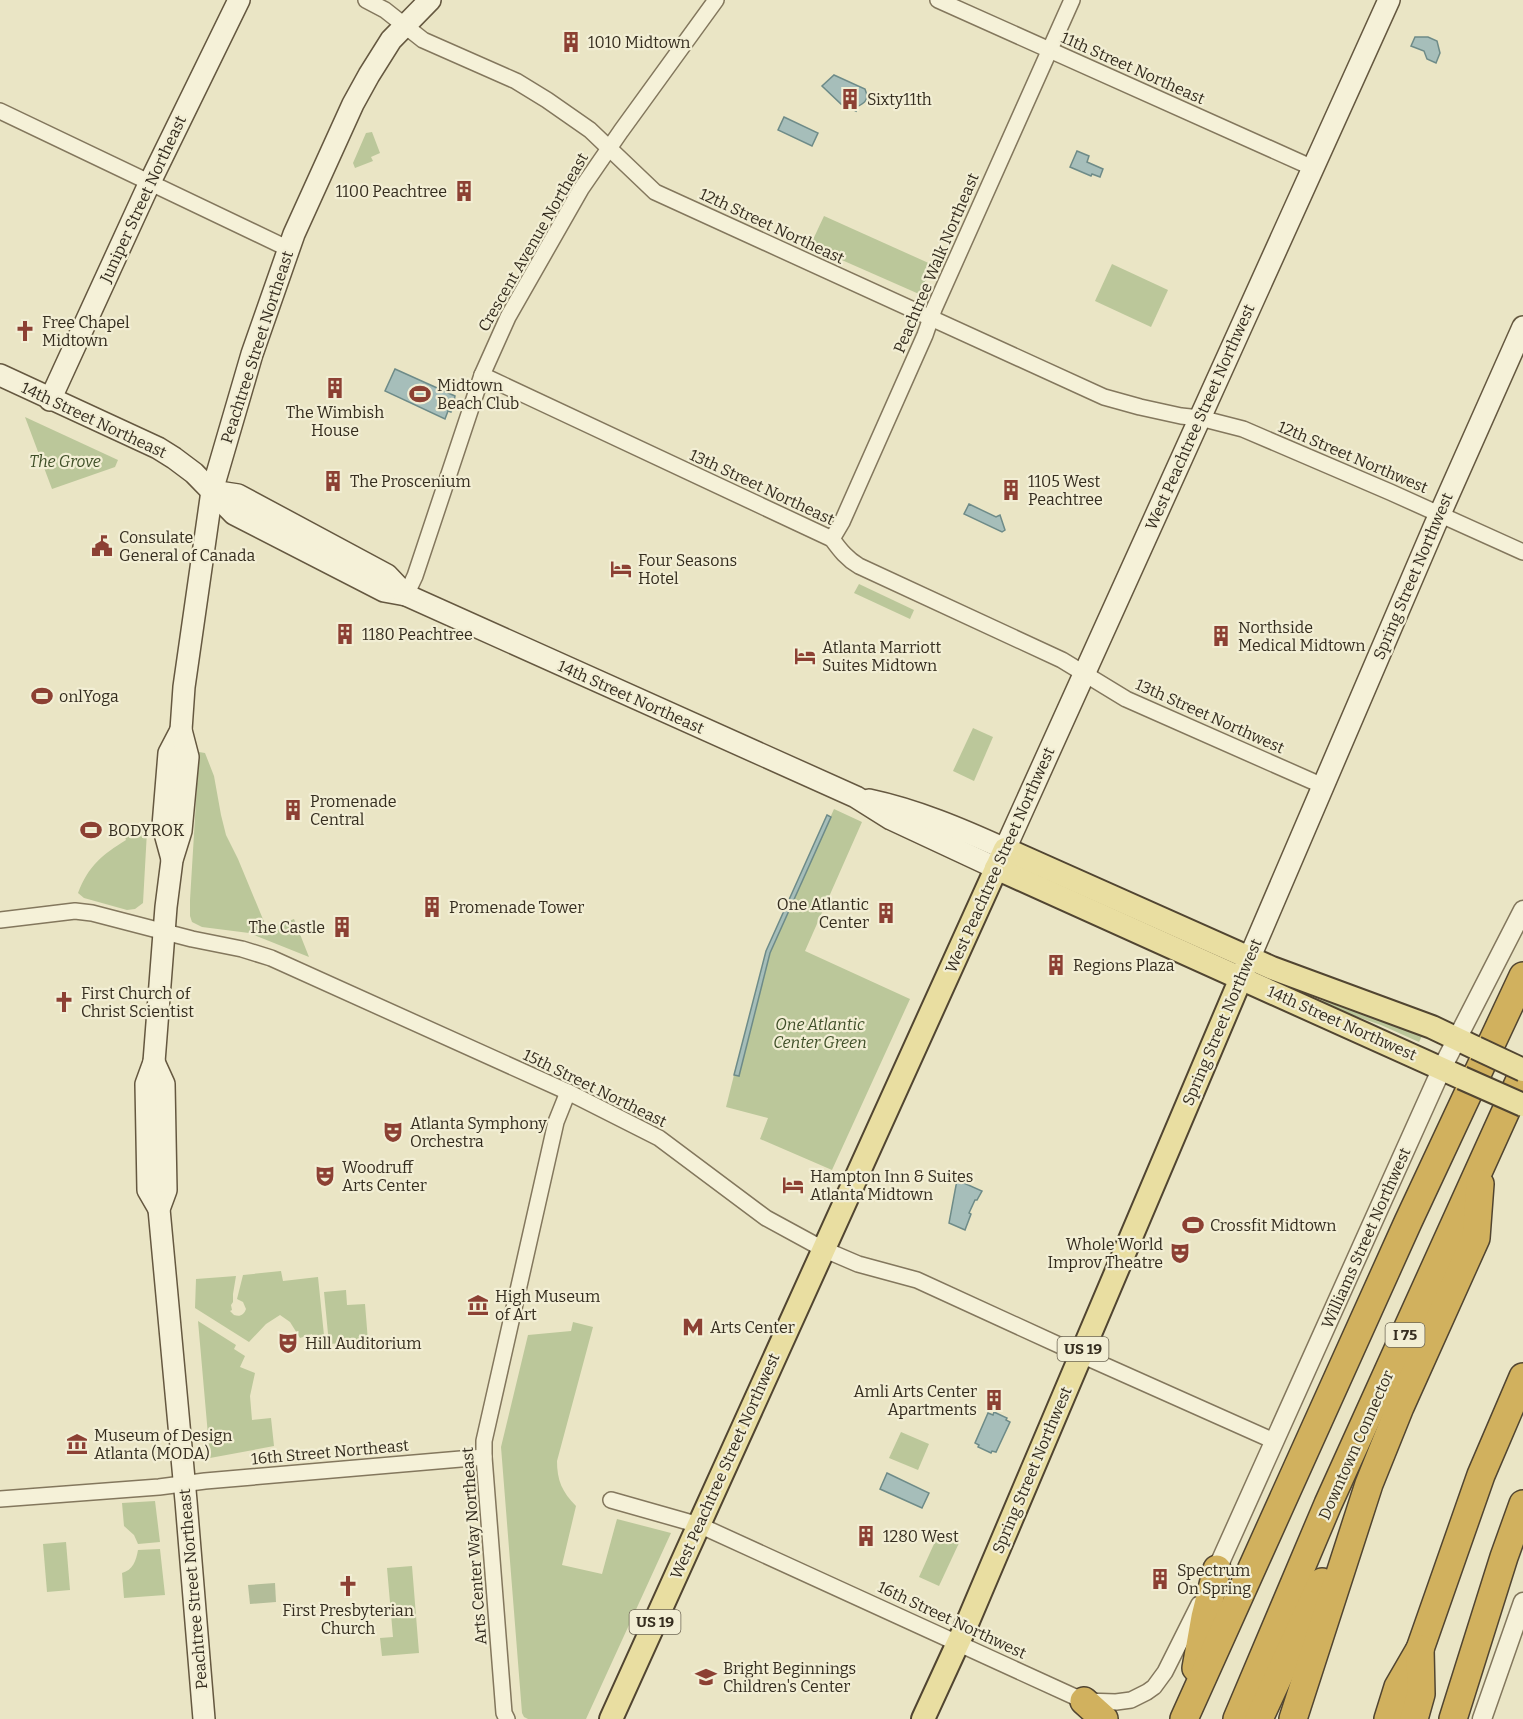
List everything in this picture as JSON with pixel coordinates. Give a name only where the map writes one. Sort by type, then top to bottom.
[{"type":"highway","points":[[1183,1719],[1403,1233],[1523,976]]},
{"type":"highway","name":"Downtown Connector","points":[[1237,1719],[1328,1504],[1523,1072]]},
{"type":"highway","points":[[1293,1719],[1369,1484],[1400,1407],[1476,1238],[1481,1166]]},
{"type":"highway","points":[[1388,1719],[1398,1687],[1420,1649],[1481,1475],[1523,1377]]},
{"type":"highway","points":[[1259,1719],[1351,1515],[1369,1484]]},
{"type":"highway","points":[[1453,1719],[1523,1503]]},
{"type":"highway","points":[[1183,1719],[1217,1569]]},
{"type":"highway","points":[[1414,1719],[1421,1694],[1420,1649]]},
{"type":"highway","points":[[1084,1701],[1104,1719]]},
{"type":"main road","name":"Juniper Street Northeast","points":[[50,400],[150,182],[239,0]]},
{"type":"main road","name":"Peachtree Street Northeast","points":[[204,1719],[159,1209],[165,1190],[164,1084],[154,1062],[172,860],[181,831],[188,757],[181,730],[184,687],[212,491],[252,354],[289,249],[353,104],[385,48],[404,25],[430,0]]},
{"type":"main road","name":"West Peachtree Street Northwest","points":[[611,1719],[1389,0]]},
{"type":"main road","name":"Spring Street Northwest","points":[[923,1719],[958,1643],[1440,514],[1523,327]]},
{"type":"main road","name":"14th Street Northeast","points":[[0,375],[158,448],[189,468],[212,491],[238,495],[387,575],[406,596],[856,797],[891,819],[1001,859]]},
{"type":"main road","name":"14th Street Northwest","points":[[1001,859],[1245,968],[1452,1073],[1523,1105]]},
{"type":"main road","name":"14th Street Northwest","points":[[1245,968],[1322,987],[1432,1027],[1523,1072]]},
{"type":"street","name":"12th Street Northeast","points":[[366,0],[385,10],[423,40],[533,90],[590,130],[655,192],[1104,397],[1181,416],[1200,418]]},
{"type":"street","name":"Crescent Avenue Northeast","points":[[406,596],[415,576],[482,375],[508,317],[577,196],[716,0]]},
{"type":"street","name":"11th Street Northeast","points":[[938,0],[1313,168]]},
{"type":"street","name":"Peachtree Walk Northeast","points":[[832,539],[842,522],[1072,0]]},
{"type":"street","points":[[0,111],[289,249]]},
{"type":"street","name":"13th Street Northeast","points":[[482,375],[832,539],[841,552],[859,566],[1062,660],[1084,673]]},
{"type":"street","name":"12th Street Northwest","points":[[1200,418],[1243,429],[1523,552]]},
{"type":"street","name":"13th Street Northwest","points":[[1084,673],[1126,699],[1323,786]]},
{"type":"street","name":"Williams Street Northwest","points":[[1217,1569],[1274,1441],[1467,1044],[1523,910]]},
{"type":"street","name":"15th Street Northeast","points":[[0,920],[75,911],[105,916],[271,958],[568,1092],[659,1138],[766,1218],[822,1249],[858,1264],[917,1280],[1274,1441]]},
{"type":"street","name":"Arts Center Way Northeast","points":[[507,1719],[504,1713],[484,1457],[487,1427],[556,1122],[568,1092]]},
{"type":"street","name":"16th Street Northeast","points":[[0,1499],[484,1457]]},
{"type":"street","name":"16th Street Northwest","points":[[611,1500],[699,1525],[1084,1701],[1131,1700],[1154,1687],[1165,1672],[1217,1569]]},
{"type":"street","points":[[1482,1719],[1523,1602]]},
{"type":"green space","points":[[372,132],[380,153],[371,157],[373,161],[355,168],[353,163],[366,133]]},
{"type":"green space","points":[[824,216],[933,265],[919,294],[810,246]]},
{"type":"green space","points":[[1112,264],[1168,290],[1151,327],[1095,301]]},
{"type":"green space","name":"The Grove","points":[[25,417],[118,460],[115,467],[52,489]]},
{"type":"green space","points":[[859,584],[914,610],[910,619],[854,593]]},
{"type":"green space","points":[[973,728],[993,737],[974,781],[953,771]]},
{"type":"green space","points":[[199,752],[205,753],[214,776],[226,835],[267,929],[294,919],[309,957],[249,933],[202,927],[192,922],[190,900]]},
{"type":"green space","name":"One Atlantic Center Green","points":[[834,809],[862,822],[805,951],[910,999],[832,1170],[760,1139],[768,1118],[726,1107],[734,1075],[739,1076],[770,953]]},
{"type":"green space","points":[[143,830],[147,831],[143,903],[135,909],[127,910],[84,898],[78,893],[97,862],[126,840],[125,837]]},
{"type":"green space","points":[[1281,984],[1316,999],[1384,1016],[1424,1032],[1419,1042],[1381,1025],[1314,1002]]},
{"type":"green space","points":[[281,1271],[283,1281],[318,1277],[325,1345],[322,1345],[321,1336],[313,1337],[312,1334],[300,1338],[290,1322],[280,1315],[266,1324],[249,1342],[195,1308],[196,1279],[236,1276],[232,1310],[230,1311],[238,1316],[246,1309],[243,1302],[237,1299],[243,1275]]},
{"type":"green space","points":[[346,1290],[347,1305],[365,1304],[368,1341],[329,1344],[324,1292]]},
{"type":"green space","points":[[198,1321],[236,1345],[234,1349],[245,1356],[240,1367],[255,1373],[250,1396],[252,1420],[271,1418],[274,1446],[210,1458]]},
{"type":"green space","points":[[573,1322],[593,1327],[557,1461],[561,1485],[576,1506],[562,1565],[602,1574],[617,1519],[671,1533],[586,1719],[528,1719],[522,1713],[501,1447],[528,1335],[571,1331]]},
{"type":"green space","points":[[901,1432],[929,1444],[918,1470],[889,1458]]},
{"type":"green space","points":[[155,1501],[160,1542],[138,1544],[134,1535],[124,1526],[122,1503]]},
{"type":"green space","points":[[939,1533],[959,1543],[939,1586],[919,1577]]},
{"type":"green space","points":[[66,1542],[70,1590],[47,1592],[43,1544]]},
{"type":"green space","points":[[160,1549],[165,1595],[124,1598],[122,1573],[129,1570],[138,1550]]},
{"type":"green space","points":[[412,1566],[419,1653],[382,1656],[380,1638],[393,1637],[387,1568]]},
{"type":"green space","points":[[275,1583],[276,1602],[250,1604],[248,1585]]},
{"type":"water","points":[[1415,37],[1428,37],[1437,41],[1440,53],[1436,63],[1427,59],[1424,51],[1411,46]]},
{"type":"water","points":[[834,75],[865,89],[866,100],[856,107],[856,111],[841,104],[822,86]]},
{"type":"water","points":[[784,117],[818,133],[812,146],[778,130]]},
{"type":"water","points":[[1077,151],[1089,156],[1087,162],[1103,169],[1100,177],[1092,174],[1091,176],[1070,167]]},
{"type":"water","name":"Midtown Beach Club","points":[[395,369],[455,396],[451,412],[448,411],[445,419],[385,391]]},
{"type":"water","points":[[969,504],[996,517],[1000,515],[1005,530],[1002,532],[964,514]]},
{"type":"water","points":[[827,815],[831,817],[770,953],[739,1076],[734,1075],[766,951]]},
{"type":"water","points":[[957,1180],[982,1191],[969,1213],[971,1214],[965,1230],[949,1223]]},
{"type":"water","points":[[994,1412],[1007,1418],[1006,1420],[1010,1422],[996,1452],[991,1453],[978,1447],[979,1445],[975,1443],[988,1413],[993,1415]]},
{"type":"water","points":[[887,1473],[929,1493],[922,1508],[880,1489]]},
{"type":"place","name":"1010 Midtown","points":[[571,42]]},
{"type":"place","name":"Sixty11th","points":[[850,99]]},
{"type":"place","name":"1100 Peachtree","points":[[464,191]]},
{"type":"place","name":"Free Chapel Midtown","points":[[25,331]]},
{"type":"place","name":"The Wimbish House","points":[[335,388]]},
{"type":"place","name":"Midtown Beach Club","points":[[420,394]]},
{"type":"place","name":"The Proscenium","points":[[333,481]]},
{"type":"place","name":"1105 West Peachtree","points":[[1011,490]]},
{"type":"place","name":"Consulate General of Canada","points":[[102,546]]},
{"type":"place","name":"Four Seasons Hotel","points":[[621,569]]},
{"type":"place","name":"1180 Peachtree","points":[[345,634]]},
{"type":"place","name":"Northside Medical Midtown","points":[[1221,636]]},
{"type":"place","name":"Atlanta Marriott Suites Midtown","points":[[805,656]]},
{"type":"place","name":"onlYoga","points":[[42,696]]},
{"type":"place","name":"Promenade Central","points":[[293,810]]},
{"type":"place","name":"BODYROK","points":[[91,830]]},
{"type":"place","name":"Promenade Tower","points":[[432,907]]},
{"type":"place","name":"One Atlantic Center","points":[[886,913]]},
{"type":"place","name":"The Castle","points":[[342,927]]},
{"type":"place","name":"Regions Plaza","points":[[1056,965]]},
{"type":"place","name":"First Church of Christ Scientist","points":[[64,1002]]},
{"type":"place","name":"Atlanta Symphony Orchestra","points":[[393,1132]]},
{"type":"place","name":"Woodruff Arts Center","points":[[325,1176]]},
{"type":"place","name":"Hampton Inn & Suites Atlanta Midtown","points":[[793,1185]]},
{"type":"place","name":"Crossfit Midtown","points":[[1193,1225]]},
{"type":"place","name":"Whole World Improv Theatre","points":[[1180,1253]]},
{"type":"place","name":"High Museum of Art","points":[[478,1305]]},
{"type":"place","name":"Arts Center","points":[[693,1327]]},
{"type":"place","name":"Hill Auditorium","points":[[288,1343]]},
{"type":"place","name":"Amli Arts Center Apartments","points":[[994,1400]]},
{"type":"place","name":"Museum of Design Atlanta (MODA)","points":[[77,1444]]},
{"type":"place","name":"1280 West","points":[[866,1536]]},
{"type":"place","name":"Spectrum On Spring","points":[[1160,1579]]},
{"type":"place","name":"First Presbyterian Church","points":[[348,1586]]},
{"type":"place","name":"Bright Beginnings Children's Center","points":[[706,1677]]}]
